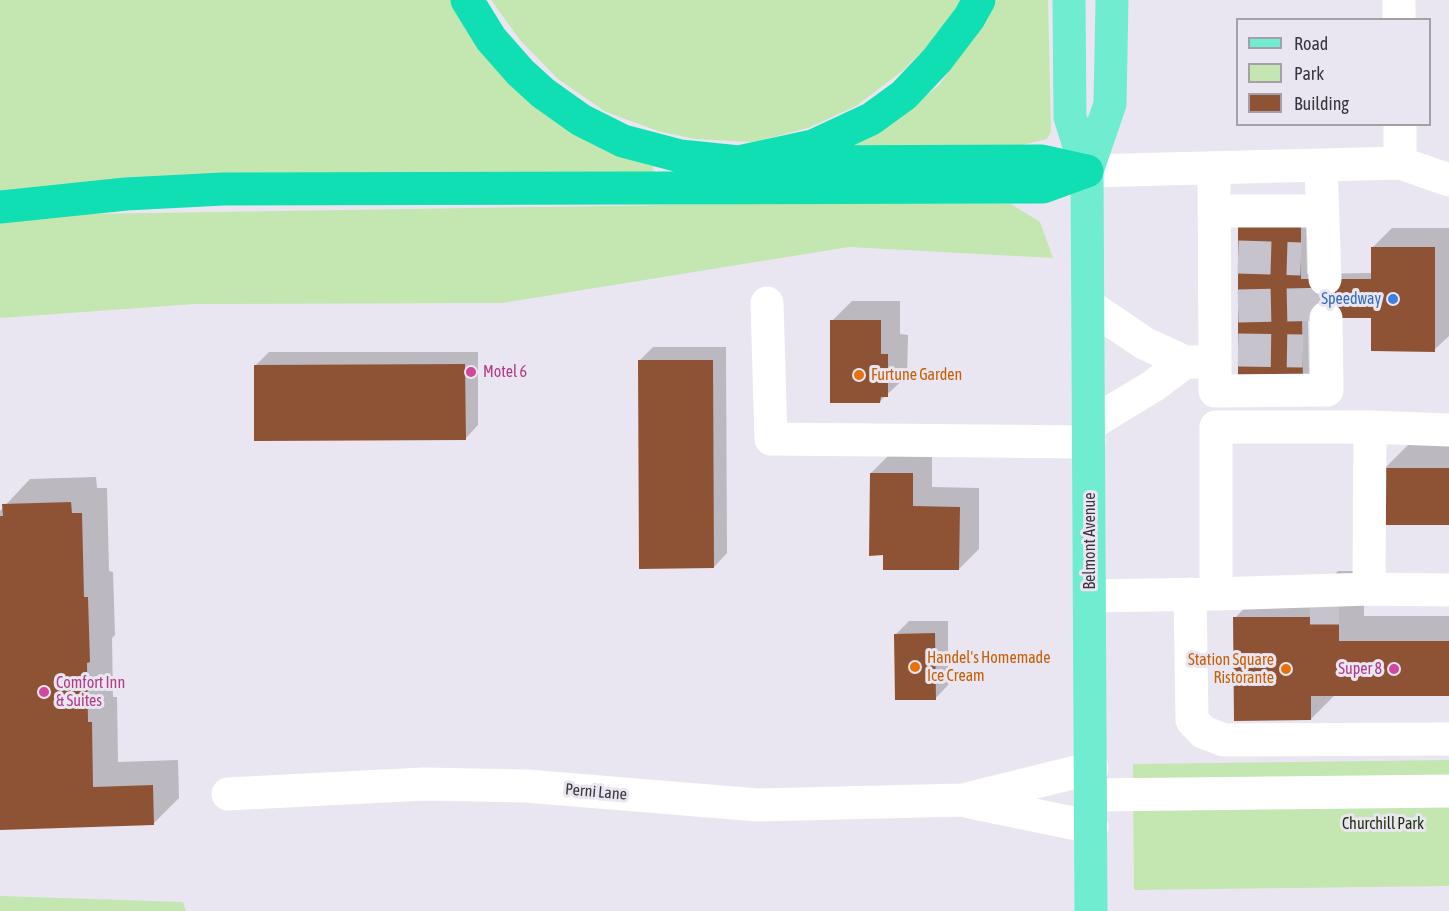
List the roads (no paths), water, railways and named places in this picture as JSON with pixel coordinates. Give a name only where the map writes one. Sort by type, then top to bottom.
[{"type":"highway","points":[[466,0],[491,39],[520,72],[543,93],[581,120],[623,141],[680,156],[739,162],[1042,160],[1087,171]]},
{"type":"highway","points":[[739,162],[813,146],[871,119],[904,95],[938,60],[969,18],[979,0]]},
{"type":"highway","points":[[0,207],[126,194],[223,189],[1043,187],[1087,171]]},
{"type":"main road","name":"Belmont Avenue","points":[[1069,0],[1070,117],[1087,171],[1091,911]]},
{"type":"main road","name":"Belmont Avenue","points":[[1087,171],[1110,104],[1112,0]]},
{"type":"lane","points":[[1399,0],[1399,18]]},
{"type":"lane","points":[[1400,126],[1400,163]]},
{"type":"lane","points":[[1087,171],[1400,163],[1449,180]]},
{"type":"lane","points":[[1317,266],[1322,211],[1321,166]]},
{"type":"lane","points":[[1214,169],[1215,211],[1227,257],[1226,306],[1213,356],[1215,391],[1327,390],[1315,350],[1326,318]]},
{"type":"lane","points":[[1215,211],[1322,211]]},
{"type":"lane","points":[[767,303],[771,439],[1089,434],[1153,386],[1213,356]]},
{"type":"lane","points":[[1088,305],[1144,343],[1213,356]]},
{"type":"lane","points":[[1449,430],[1370,427],[1216,427],[1192,720],[1203,732],[1224,740],[1449,739]]},
{"type":"lane","points":[[1277,592],[1296,605],[1325,608],[1361,604],[1375,589],[1370,427]]},
{"type":"lane","points":[[1090,596],[1375,589],[1449,590]]},
{"type":"lane","name":"Perni Lane","points":[[228,794],[424,784],[526,786],[758,805],[963,800]]},
{"type":"lane","points":[[963,800],[1449,791]]},
{"type":"lane","points":[[963,800],[1092,797]]},
{"type":"tunnel","points":[[1238,257],[1301,259]]},
{"type":"tunnel","points":[[1238,306],[1326,304]]},
{"type":"tunnel","points":[[1238,350],[1303,351]]},
{"type":"tunnel","points":[[1310,608],[1339,608]]},
{"type":"place","name":"Speedway","points":[[1393,299]]},
{"type":"place","name":"Motel 6","points":[[471,372]]},
{"type":"place","name":"Furtune Garden","points":[[859,375]]},
{"type":"place","name":"Handel's Homemade Ice Cream","points":[[915,667]]},
{"type":"place","name":"Station Square Ristorante","points":[[1286,669]]},
{"type":"place","name":"Super 8","points":[[1394,669]]},
{"type":"place","name":"Comfort Inn & Suites","points":[[44,692]]},
{"type":"park label","name":"Churchill Park","points":[[1383,824]]}]
